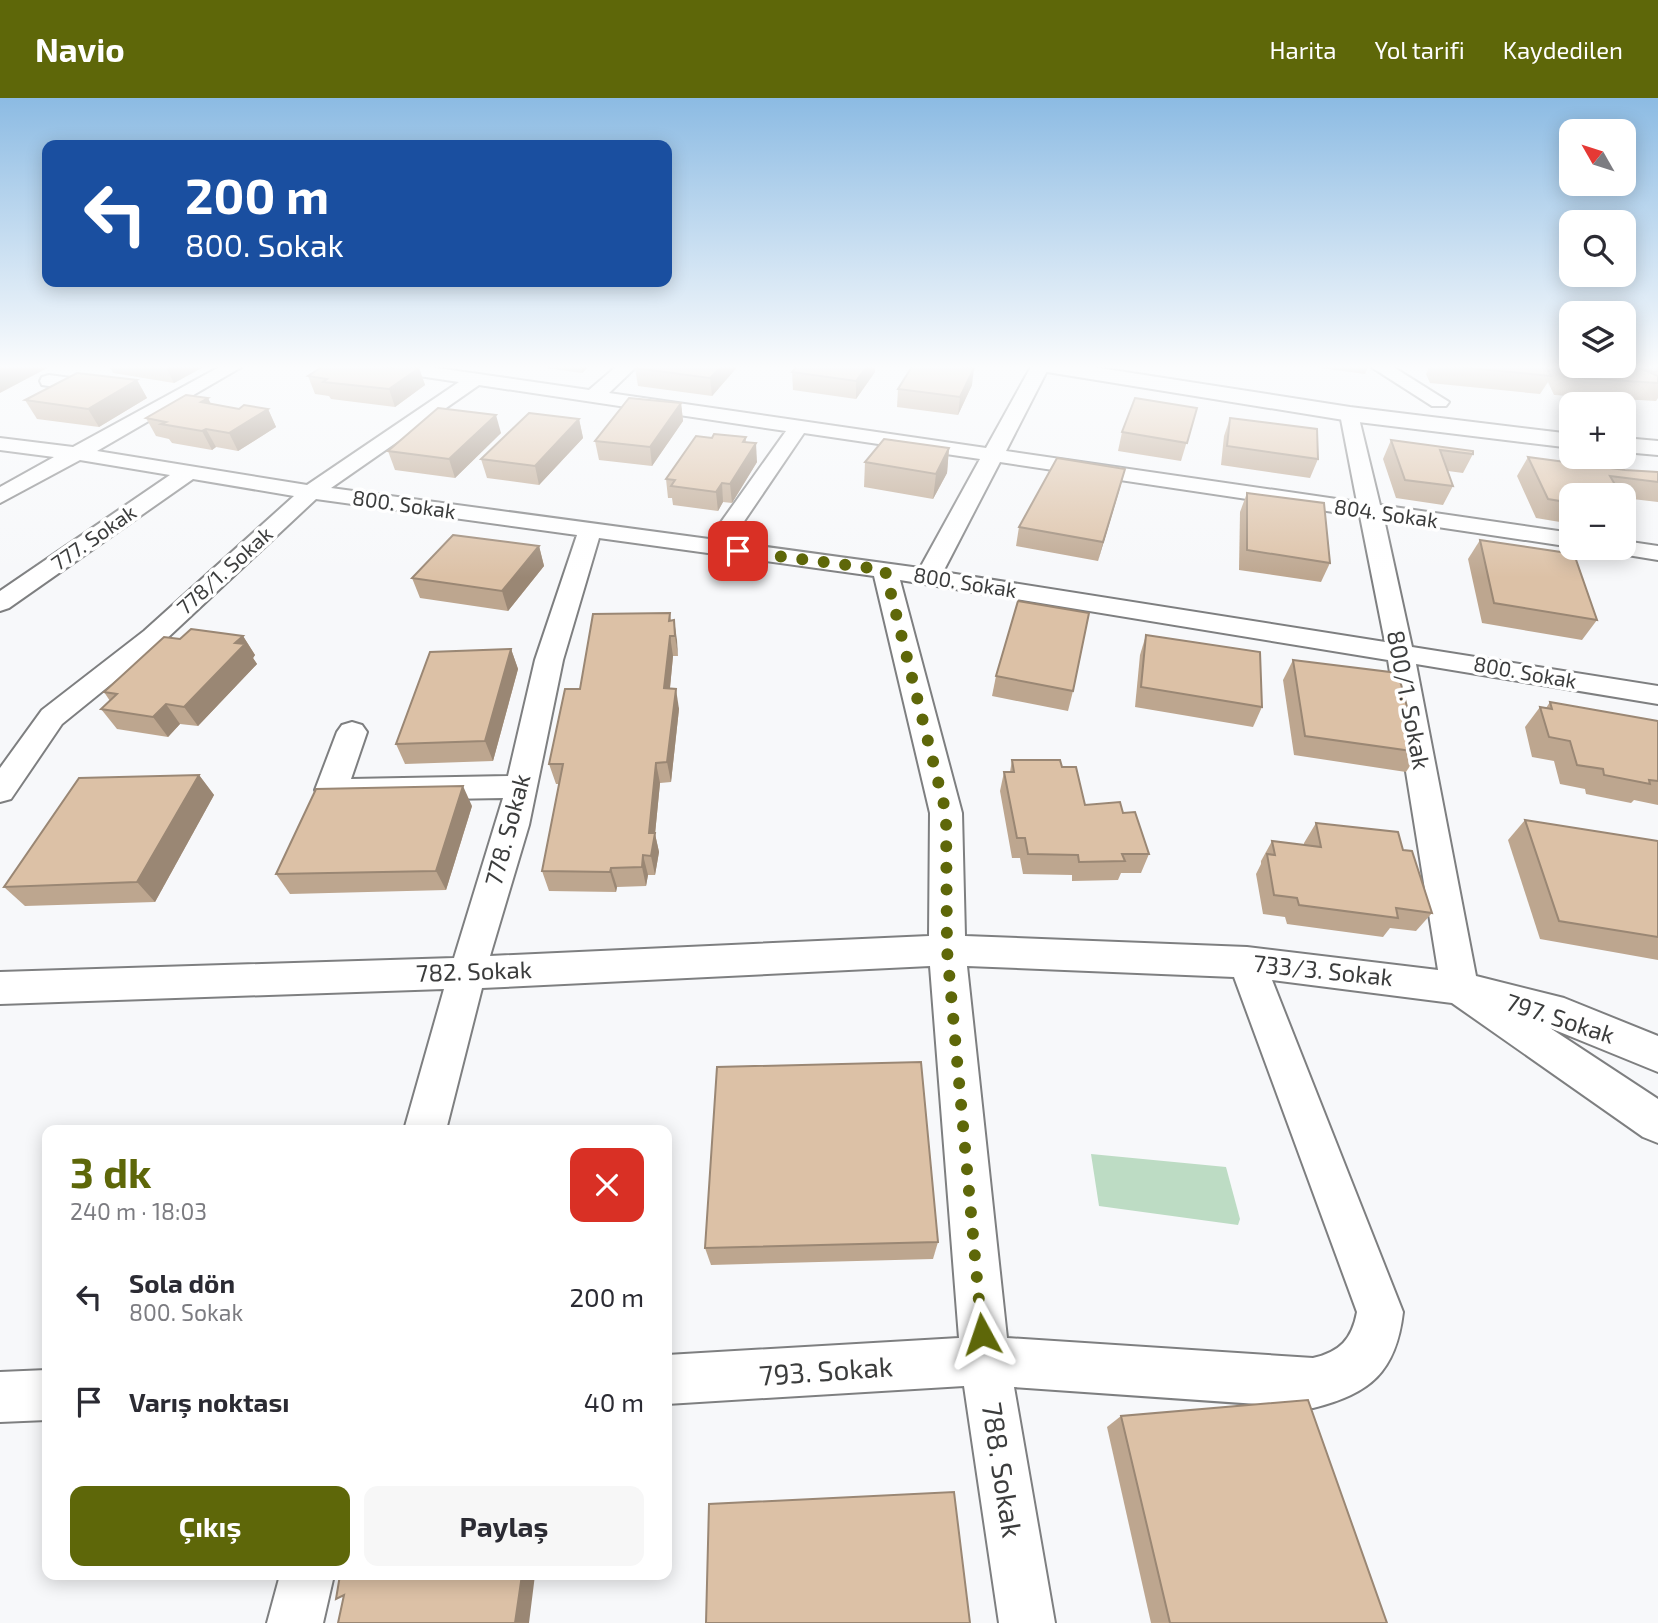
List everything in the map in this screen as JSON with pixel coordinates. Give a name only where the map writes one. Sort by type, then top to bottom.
[{"type":"main road","points":[[1532,436],[1559,439]]},
{"type":"main road","points":[[1636,446],[1658,448]]},
{"type":"street","points":[[0,496],[110,436]]},
{"type":"street","name":"778/1. Sokak","points":[[0,791],[52,717],[153,637],[311,492],[392,436]]},
{"type":"street","points":[[714,548],[792,436]]},
{"type":"street","name":"804. Sokak","points":[[874,436],[1559,539]]},
{"type":"street","points":[[929,577],[1003,436]]},
{"type":"street","name":"800/1. Sokak","points":[[1355,436],[1399,652],[1460,988]]},
{"type":"street","name":"800. Sokak","points":[[0,444],[79,454],[311,492],[885,570],[1658,695]]},
{"type":"street","name":"777. Sokak","points":[[0,603],[188,473]]},
{"type":"street","name":"778. Sokak","points":[[426,1125],[467,973],[513,825],[549,660],[590,530]]},
{"type":"street","points":[[1636,550],[1658,553]]},
{"type":"street","name":"788. Sokak","points":[[885,570],[946,813],[947,950],[985,1361],[1027,1623]]},
{"type":"street","points":[[352,732],[331,790],[521,787]]},
{"type":"street","name":"733/3. Sokak","points":[[947,950],[1247,962],[1460,988],[1658,1123]]},
{"type":"street","name":"782. Sokak","points":[[0,988],[467,973],[947,950]]},
{"type":"street","name":"793. Sokak","points":[[672,1380],[985,1361],[1313,1383],[1333,1380],[1351,1371],[1373,1345],[1380,1312],[1247,962]]},
{"type":"street","name":"797. Sokak","points":[[1460,988],[1564,1015],[1658,1054]]},
{"type":"street","points":[[0,1396],[42,1395]]},
{"type":"street","points":[[295,1623],[306,1580]]},
{"type":"green space","points":[[1091,1154],[1226,1167],[1240,1219],[1238,1225],[1099,1206]]},
{"type":"building","points":[[405,436],[473,436],[449,459],[388,451]]},
{"type":"building","points":[[505,436],[563,436],[535,466],[481,459]]},
{"type":"building","points":[[599,436],[658,436],[650,447],[595,441]]},
{"type":"building","points":[[696,436],[746,437],[743,442],[756,443],[730,484],[722,483],[716,492],[671,486],[675,480],[666,479]]},
{"type":"building","points":[[1147,436],[1189,436],[1187,443]]},
{"type":"building","points":[[1228,436],[1317,436],[1318,459],[1227,446]]},
{"type":"building","points":[[884,439],[949,448],[936,474],[865,462]]},
{"type":"building","points":[[1391,440],[1473,451],[1473,454],[1440,450],[1453,486],[1405,480]]},
{"type":"building","points":[[1528,457],[1559,461],[1559,469],[1658,472],[1658,482],[1610,476],[1614,483],[1559,483],[1559,501],[1548,499]]},
{"type":"building","points":[[1057,458],[1125,469],[1103,542],[1019,527]]},
{"type":"building","points":[[1247,493],[1324,503],[1330,563],[1247,550]]},
{"type":"building","points":[[453,535],[539,546],[502,591],[412,578]]},
{"type":"building","points":[[1480,540],[1559,552],[1559,560],[1576,560],[1597,620],[1494,603]]},
{"type":"building","points":[[1018,601],[1089,613],[1073,691],[996,676]]},
{"type":"building","points":[[670,613],[669,621],[674,620],[675,636],[670,636],[664,688],[676,689],[667,762],[656,763],[649,833],[655,833],[651,856],[643,855],[642,867],[611,868],[610,872],[542,871],[563,764],[549,764],[565,689],[580,689],[593,614]]},
{"type":"building","points":[[191,629],[243,636],[235,643],[245,644],[184,707],[166,704],[153,717],[101,709],[117,694],[104,692],[164,637],[180,639]]},
{"type":"building","points":[[1146,635],[1260,652],[1262,707],[1141,687]]},
{"type":"building","points":[[511,649],[485,741],[396,744],[430,652]]},
{"type":"building","points":[[1293,660],[1398,673],[1419,752],[1305,736]]},
{"type":"building","points":[[1550,702],[1658,721],[1658,781],[1649,780],[1650,784],[1604,775],[1603,769],[1577,765],[1570,741],[1549,737],[1540,707],[1552,709]]},
{"type":"building","points":[[1012,760],[1060,760],[1062,767],[1076,767],[1085,805],[1120,802],[1123,813],[1135,812],[1149,854],[1122,854],[1125,861],[1079,862],[1078,855],[1028,854],[1025,838],[1017,838],[1004,772],[1014,772]]},
{"type":"building","points":[[199,775],[137,882],[4,887],[79,778]]},
{"type":"building","points":[[463,786],[436,871],[276,874],[316,789]]},
{"type":"building","points":[[1525,820],[1658,841],[1658,937],[1559,921]]},
{"type":"building","points":[[1316,823],[1398,832],[1403,850],[1412,851],[1432,913],[1396,908],[1398,918],[1299,905],[1297,898],[1274,895],[1267,854],[1275,855],[1272,841],[1321,847]]},
{"type":"building","points":[[921,1062],[938,1242],[705,1248],[717,1067]]},
{"type":"building","points":[[1308,1400],[1387,1623],[1170,1623],[1121,1416]]},
{"type":"building","points":[[954,1492],[970,1623],[706,1623],[709,1504]]},
{"type":"building","points":[[339,1580],[521,1580],[515,1623],[338,1623],[344,1595],[336,1599]]},
{"type":"route","points":[[738,551],[885,570],[946,813],[947,950],[982,1334]]}]
